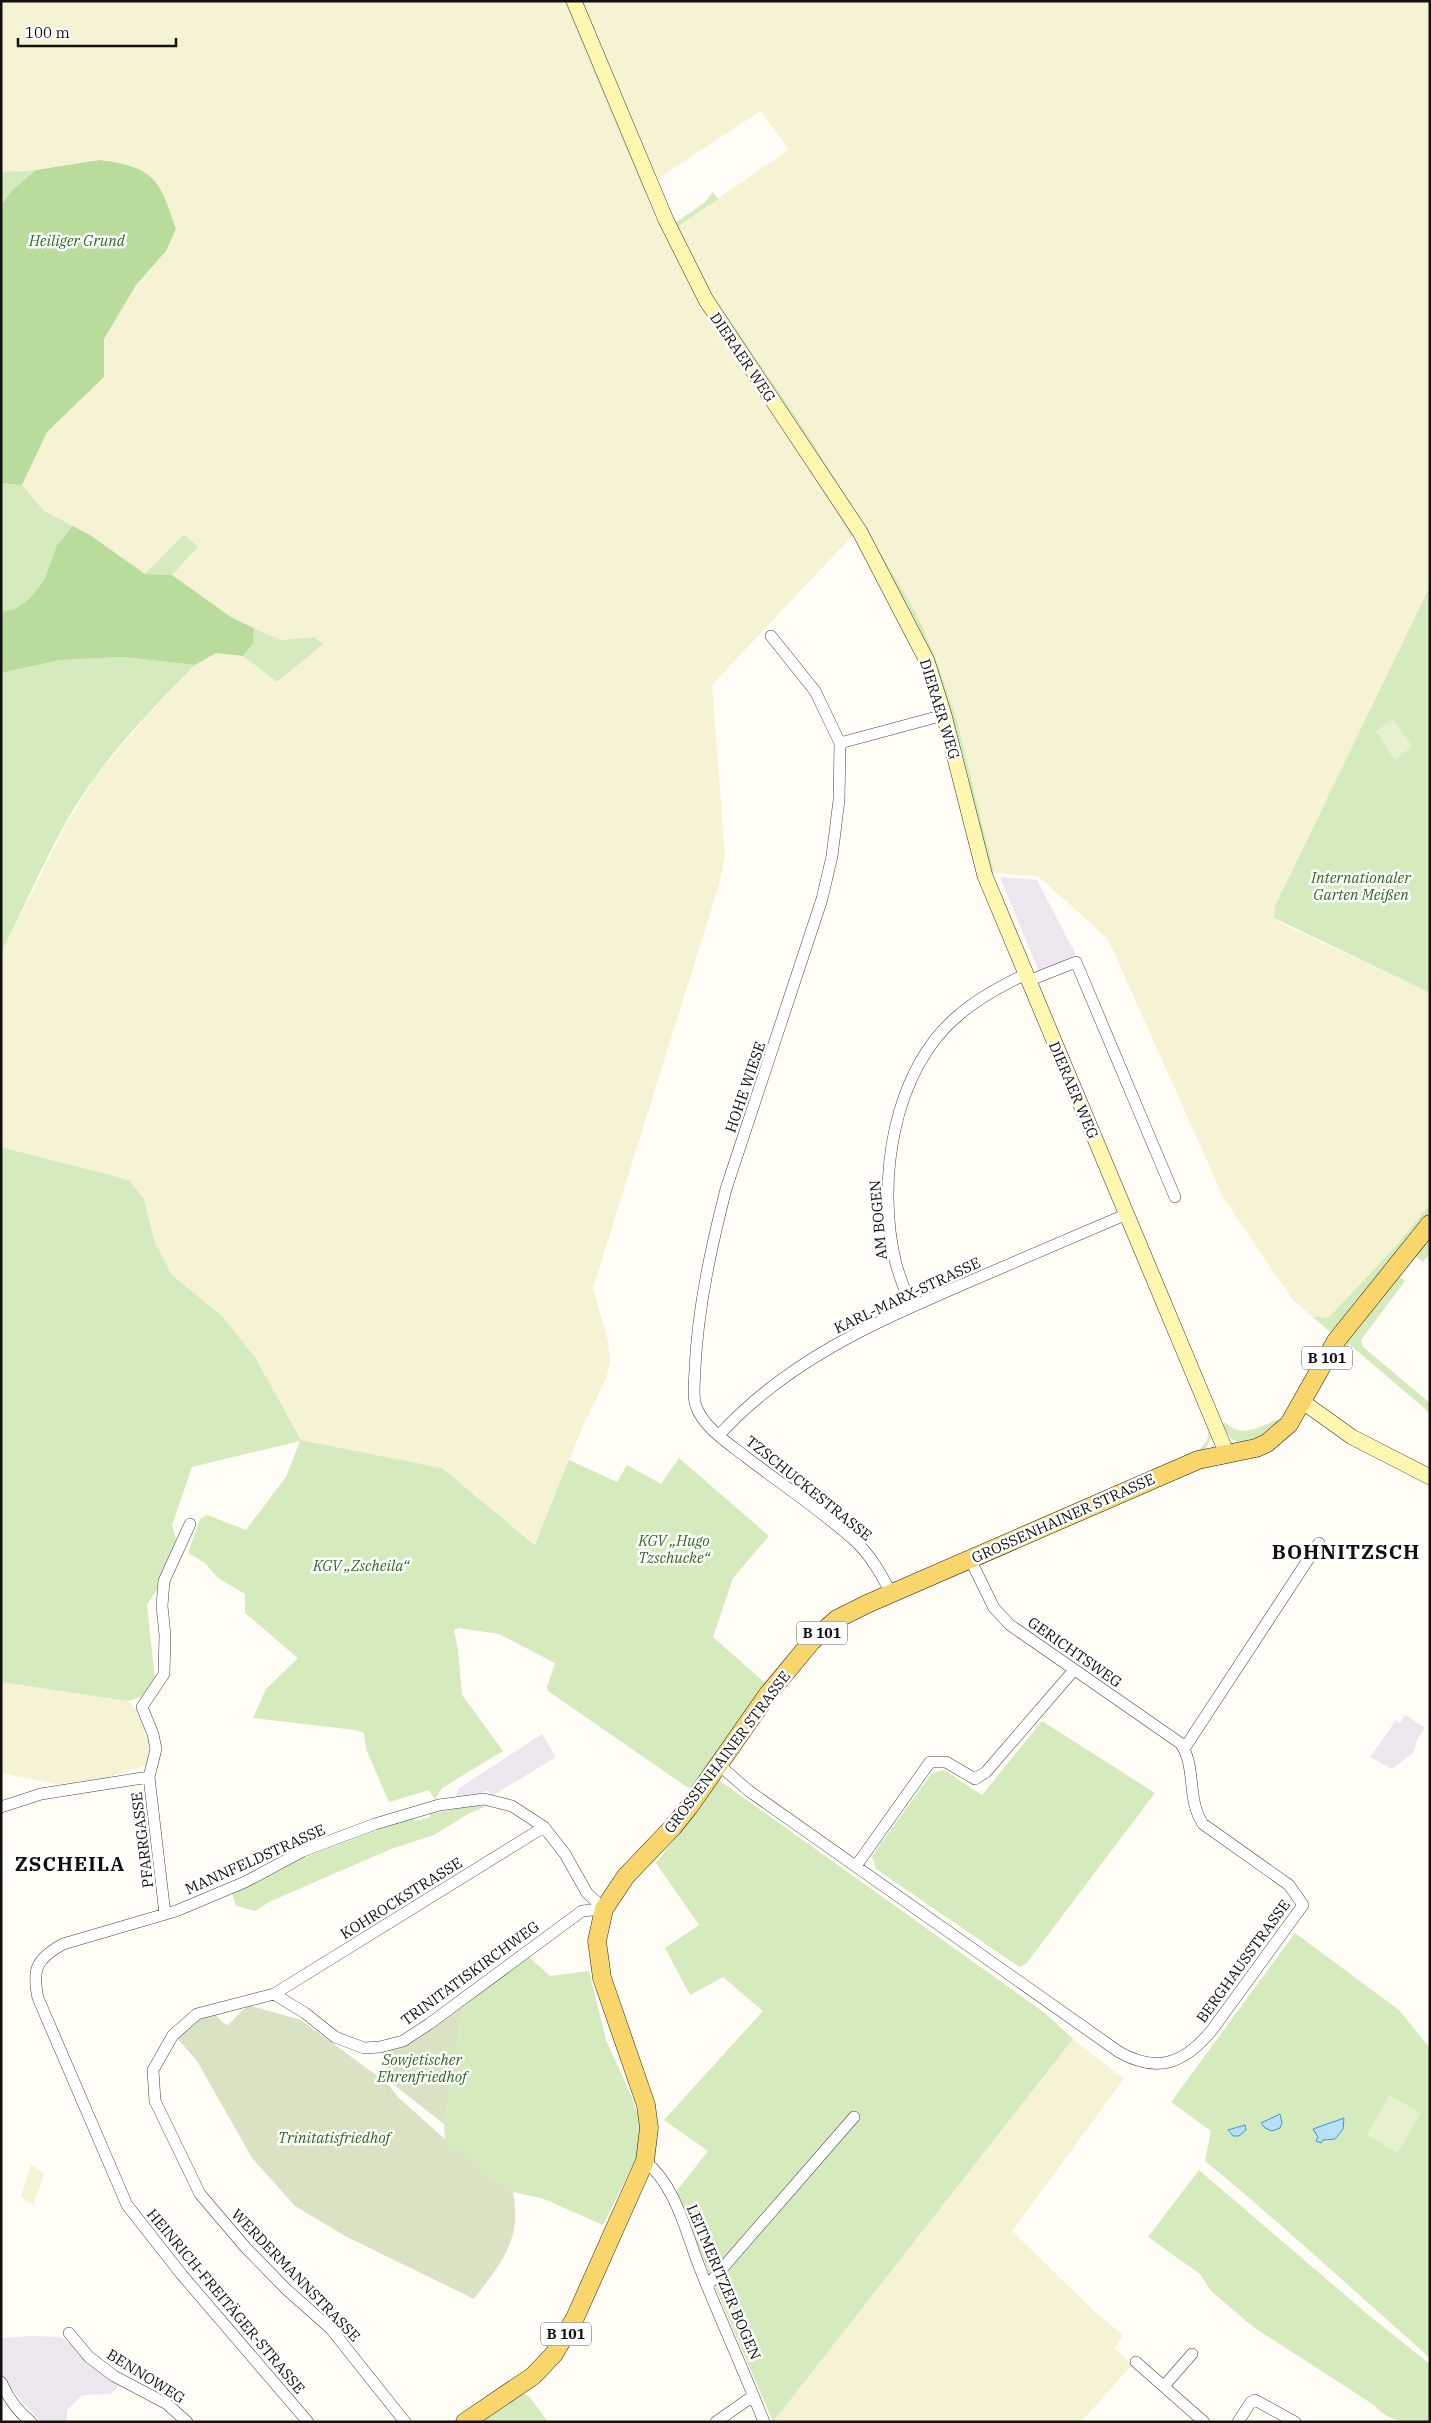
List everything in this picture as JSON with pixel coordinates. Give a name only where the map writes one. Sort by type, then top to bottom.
[{"type":"main road","name":"DIERAER WEG","points":[[574,1],[662,212],[706,300],[860,532],[891,588],[927,661],[944,715],[984,876],[1227,1454]]},
{"type":"main road","name":"B 101","points":[[1303,1402],[1336,1341],[1430,1224]]},
{"type":"main road","name":"GROSSENHAINER STRASSE","points":[[465,2422],[533,2376],[554,2354],[575,2318],[645,2161],[649,2128],[646,2105],[602,1978],[597,1941],[604,1909],[626,1876],[672,1827],[719,1765],[768,1694],[812,1641],[837,1619],[891,1593],[1183,1466],[1198,1460],[1256,1448],[1266,1443],[1289,1424],[1303,1402]]},
{"type":"main road","points":[[1303,1402],[1352,1437],[1430,1477]]},
{"type":"street","name":"HOHE WIESE","points":[[719,1435],[702,1417],[696,1406],[694,1394],[696,1342],[703,1288],[726,1189],[822,899],[832,856],[839,800],[840,742],[815,691],[771,636]]},
{"type":"street","points":[[840,742],[944,715]]},
{"type":"street","name":"AM BOGEN","points":[[911,1307],[896,1264],[889,1217],[888,1173],[894,1130],[906,1090],[928,1050],[958,1015],[989,992],[1076,962],[1175,1198]]},
{"type":"street","name":"KARL-MARX-STRASSE","points":[[719,1435],[753,1400],[796,1368],[823,1351],[911,1307],[1127,1214]]},
{"type":"street","name":"TZSCHUCKESTRASSE","points":[[719,1435],[855,1541],[873,1562],[891,1593]]},
{"type":"street","name":"PFARRGASSE","points":[[165,1914],[150,1777],[156,1750],[153,1734],[142,1707],[164,1674],[165,1635],[162,1606],[164,1582],[190,1524]]},
{"type":"street","points":[[1184,1749],[1319,1543]]},
{"type":"street","name":"GERICHTSWEG","points":[[970,1559],[988,1596],[1002,1617],[1074,1670],[1170,1736],[1184,1749]]},
{"type":"street","points":[[856,1866],[930,1762],[946,1762],[975,1779],[986,1772],[1074,1670]]},
{"type":"street","name":"BERGHAUSSTRASSE","points":[[719,1765],[749,1791],[1119,2052],[1143,2062],[1160,2064],[1177,2060],[1196,2049],[1212,2030],[1303,1904],[1294,1891],[1280,1879],[1203,1824],[1195,1809],[1188,1757],[1184,1749]]},
{"type":"street","points":[[1,1807],[41,1794],[150,1777]]},
{"type":"street","name":"MANNFELDSTRASSE","points":[[165,1914],[244,1882],[302,1851],[376,1824],[439,1805],[484,1799],[512,1806],[544,1827],[565,1854],[587,1893],[604,1909]]},
{"type":"street","name":"KOHROCKSTRASSE","points":[[174,2034],[197,2014],[274,1994],[544,1827]]},
{"type":"street","name":"TRINITATISKIRCHWEG","points":[[274,1994],[348,2043],[364,2048],[392,2044],[403,2041],[429,2024],[582,1911],[604,1909]]},
{"type":"street","name":"HEINRICH-FREITÄGER-STRASSE","points":[[165,1914],[63,1944],[51,1951],[38,1966],[34,1978],[38,1998],[127,2205],[182,2275],[308,2422]]},
{"type":"street","name":"WERDERMANNSTRASSE","points":[[174,2034],[152,2070],[155,2101],[200,2194],[246,2248],[286,2289],[331,2329],[405,2422]]},
{"type":"street","points":[[707,2286],[854,2117]]},
{"type":"street","name":"LEITMERITZER BOGEN","points":[[645,2161],[657,2171],[666,2184],[764,2422]]},
{"type":"street","name":"BENNOWEG","points":[[69,2333],[89,2358],[114,2376],[167,2404],[187,2422]]},
{"type":"street","points":[[1164,2386],[1192,2354]]},
{"type":"street","points":[[1136,2362],[1204,2422]]},
{"type":"street","points":[[1,2382],[11,2401],[21,2414],[31,2422]]},
{"type":"street","points":[[716,2422],[754,2396]]},
{"type":"street","points":[[1238,2422],[1251,2402],[1255,2400],[1275,2417],[1295,2422]]},
{"type":"shaded area","points":[[1,1],[564,1],[641,184],[686,278],[835,508],[851,537],[712,685],[725,856],[719,885],[593,1288],[608,1341],[610,1360],[606,1379],[582,1428],[536,1545],[442,1468],[301,1440],[255,1357],[222,1316],[172,1275],[155,1243],[144,1199],[129,1180],[1,1147],[1,954],[66,825],[96,776],[144,719],[195,665],[216,653],[243,656],[277,682],[314,637],[281,640],[231,617],[172,575],[198,548],[184,534],[145,574],[90,535],[44,511],[22,485],[47,432],[104,377],[104,339],[136,285],[166,251],[176,229],[157,184],[99,160],[36,170],[1,172]]},
{"type":"shaded area","points":[[581,1],[1430,1],[1430,586],[1275,906],[1274,918],[1285,925],[1430,993],[1430,1204],[1395,1247],[1328,1318],[1312,1316],[1293,1300],[1224,1199],[1108,939],[1038,876],[994,873],[957,720],[923,628],[895,578],[794,414],[713,296],[682,235],[679,227],[683,222],[789,150],[761,111],[658,178]]},
{"type":"shaded area","points":[[1000,877],[1037,880],[1076,955],[1039,972]]},
{"type":"shaded area","points":[[1,1682],[128,1701],[140,1713],[145,1737],[151,1742],[151,1757],[148,1765],[103,1779],[57,1784],[1,1773]]},
{"type":"shaded area","points":[[1405,1715],[1425,1728],[1418,1738],[1413,1753],[1392,1769],[1370,1757],[1396,1720],[1400,1723]]},
{"type":"shaded area","points":[[542,1734],[556,1757],[492,1796],[487,1790],[478,1795],[456,1797],[458,1789]]},
{"type":"shaded area","points":[[1073,2039],[1124,2079],[1012,2231],[1093,2310],[1123,2335],[1114,2348],[1131,2363],[1131,2366],[1081,2422],[773,2422]]},
{"type":"shaded area","points":[[31,2164],[44,2174],[33,2205],[21,2196]]},
{"type":"shaded area","points":[[61,2337],[120,2384],[112,2394],[82,2395],[67,2410],[67,2422],[41,2422],[7,2384],[1,2372],[1,2338]]},
{"type":"green space","points":[[564,1],[568,1],[645,182],[854,535],[851,537],[835,508],[686,278],[641,184]]},
{"type":"green space","name":"Heiliger Grund","points":[[99,160],[131,166],[143,171],[151,178],[164,197],[176,229],[166,251],[136,285],[104,339],[104,377],[47,432],[22,485],[1,483],[1,206],[11,191],[36,170]]},
{"type":"green space","points":[[36,170],[11,191],[1,206],[1,172]]},
{"type":"green space","points":[[713,192],[718,199],[681,224],[679,227],[682,235],[713,296],[794,414],[851,504],[911,604],[923,628],[957,720],[994,873],[985,872],[934,667],[717,310],[675,223],[704,203]]},
{"type":"green space","points":[[1,483],[22,485],[44,511],[73,526],[57,545],[44,580],[30,598],[15,609],[1,611]]},
{"type":"green space","points":[[73,526],[90,535],[145,574],[172,575],[231,617],[254,628],[253,644],[243,656],[216,653],[195,665],[123,657],[60,660],[1,673],[1,611],[15,609],[30,598],[44,580],[57,545]]},
{"type":"green space","points":[[184,534],[198,547],[172,575],[145,574]]},
{"type":"green space","name":"Internationaler Garten Meißen","points":[[1430,586],[1430,993],[1274,918],[1275,906]]},
{"type":"green space","points":[[254,628],[281,640],[314,637],[323,644],[277,682],[243,656],[253,644]]},
{"type":"green space","points":[[123,657],[195,665],[131,733],[107,761],[82,796],[56,840],[1,954],[1,673],[60,660]]},
{"type":"green space","points":[[1393,719],[1412,746],[1395,761],[1376,731]]},
{"type":"green space","points":[[1,1147],[129,1180],[144,1199],[155,1243],[172,1275],[222,1316],[255,1357],[301,1440],[442,1468],[535,1545],[569,1460],[617,1482],[627,1465],[661,1484],[679,1458],[769,1536],[733,1578],[713,1637],[765,1683],[745,1715],[692,1788],[687,1787],[548,1691],[547,1687],[555,1663],[499,1634],[459,1628],[454,1630],[458,1650],[462,1695],[503,1751],[442,1788],[435,1800],[429,1790],[389,1802],[366,1749],[364,1733],[355,1730],[253,1718],[266,1689],[298,1658],[245,1613],[245,1594],[218,1578],[205,1563],[188,1553],[200,1519],[207,1515],[246,1530],[286,1477],[300,1441],[192,1467],[172,1525],[180,1553],[147,1605],[155,1680],[141,1697],[128,1701],[1,1682]]},
{"type":"green space","points":[[1430,1204],[1430,1212],[1331,1333],[1312,1316],[1328,1318],[1395,1247]]},
{"type":"green space","points":[[1430,1233],[1430,1254],[1423,1262],[1415,1256]]},
{"type":"green space","points":[[1398,1276],[1405,1281],[1361,1340],[1363,1347],[1430,1403],[1430,1413],[1349,1344],[1329,1372],[1326,1371],[1341,1345]]},
{"type":"green space","points":[[1279,1421],[1276,1425],[1261,1437],[1243,1443],[1228,1435],[1222,1425],[1225,1422],[1237,1430],[1243,1431]]},
{"type":"green space","points":[[1209,1430],[1211,1439],[1204,1451],[1142,1478],[1141,1475],[1200,1449],[1207,1441]]},
{"type":"green space","points":[[1042,1721],[1155,1793],[1026,1964],[1019,1967],[876,1869],[872,1856],[931,1774],[944,1770],[982,1795]]},
{"type":"green space","points":[[719,1780],[1045,2013],[1073,2039],[773,2422],[675,2193],[708,2151],[664,2120],[763,2011],[723,1977],[690,1995],[665,1948],[699,1925],[656,1863]]},
{"type":"green space","points":[[469,1806],[487,1806],[468,1814],[434,1835],[391,1849],[269,1902],[255,1911],[236,1906],[232,1893],[295,1861],[399,1822],[413,1818],[415,1821],[430,1817],[430,1814]]},
{"type":"green space","points":[[1295,1933],[1399,2010],[1430,2048],[1430,2358],[1205,2161],[1211,2131],[1171,2102]]},
{"type":"green space","points":[[528,1956],[550,1976],[589,1971],[606,2040],[631,2095],[640,2121],[638,2155],[603,2225],[544,2199],[513,2192],[486,2177],[445,2140],[444,2124],[463,2007]]},
{"type":"green space","name":"Trinitatisfriedhof","points":[[248,2005],[301,2020],[387,2083],[399,2098],[486,2176],[513,2192],[515,2224],[512,2237],[501,2261],[474,2299],[345,2236],[295,2206],[252,2158],[197,2061],[177,2038],[199,2018],[216,2015],[223,2023],[228,2025]]},
{"type":"green space","name":"Sowjetischer Ehrenfriedhof","points":[[463,2007],[444,2124],[380,2074],[383,2050],[432,2029]]},
{"type":"green space","points":[[1389,2095],[1421,2113],[1398,2153],[1367,2135]]},
{"type":"green space","points":[[1199,2170],[1372,2318],[1430,2364],[1430,2422],[1399,2420],[1386,2415],[1374,2405],[1252,2326],[1211,2291],[1200,2274],[1148,2237]]},
{"type":"green space","points":[[524,2394],[529,2396],[548,2422],[482,2422]]},
{"type":"water","points":[[1280,2114],[1282,2123],[1280,2128],[1272,2131],[1265,2128],[1261,2123]]},
{"type":"water","points":[[1344,2118],[1343,2129],[1335,2139],[1323,2140],[1321,2143],[1316,2141],[1318,2137],[1313,2129]]},
{"type":"water","points":[[1245,2125],[1246,2130],[1239,2136],[1233,2136],[1228,2130]]},
{"type":"district","name":"BOHNITZSCH","points":[[1346,1551]]},
{"type":"district","name":"ZSCHEILA","points":[[70,1863]]},
{"type":"park label","name":"KGV „Hugo Tzschucke“","points":[[674,1548]]},
{"type":"park label","name":"KGV „Zscheila“","points":[[361,1565]]}]
